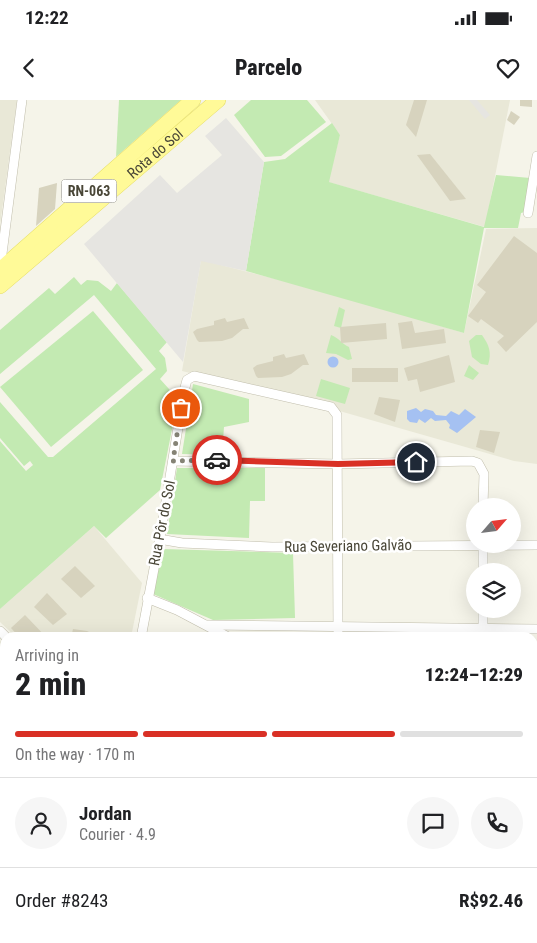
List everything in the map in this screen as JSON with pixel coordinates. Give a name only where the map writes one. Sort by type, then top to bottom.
[{"type":"main road","name":"Rota do Sol","points":[[0,270],[193,100]]},
{"type":"main road","name":"Rota do Sol","points":[[0,286],[218,100]]},
{"type":"main road","points":[[178,113],[188,125]]},
{"type":"street","points":[[0,270],[22,100]]},
{"type":"street","points":[[528,213],[536,162]]},
{"type":"street","name":"Rua Pôr do Sol","points":[[142,632],[187,380],[191,376],[331,407],[336,412],[338,464]]},
{"type":"street","points":[[173,461],[338,464],[472,461],[478,463],[484,474],[483,498]]},
{"type":"street","points":[[338,464],[338,632]]},
{"type":"street","name":"Rua Severiano Galvão","points":[[159,539],[182,543],[227,546],[466,544]]},
{"type":"street","name":"Rua Severiano Galvão","points":[[521,545],[537,545]]},
{"type":"street","points":[[147,598],[220,632]]},
{"type":"street","points":[[483,618],[483,632]]},
{"type":"street","points":[[208,625],[338,626],[462,632]]},
{"type":"street","points":[[501,632],[537,630]]},
{"type":"shaded area","points":[[0,100],[17,100],[0,225]]},
{"type":"shaded area","points":[[315,100],[510,100],[485,227],[328,182],[340,135]]},
{"type":"shaded area","points":[[469,100],[477,100],[490,115],[485,119]]},
{"type":"shaded area","points":[[226,118],[264,162],[246,271],[201,261],[183,362],[84,244],[160,175],[177,193],[222,155],[205,136]]},
{"type":"shaded area","points":[[537,228],[537,464],[514,461],[308,402],[182,371],[201,260],[338,295],[464,333],[486,229]]},
{"type":"shaded area","points":[[94,526],[142,583],[132,632],[11,632],[0,622],[0,609]]},
{"type":"green space","points":[[119,100],[181,100],[116,157]]},
{"type":"green space","points":[[251,100],[307,100],[326,122],[281,156],[265,157],[234,115]]},
{"type":"green space","points":[[332,123],[340,135],[329,182],[484,227],[496,175],[530,178],[525,212],[521,213],[518,228],[484,228],[464,333],[246,271],[264,162],[285,159]]},
{"type":"green space","points":[[74,277],[81,285],[87,280],[98,281],[111,291],[117,283],[167,342],[159,351],[165,358],[167,371],[160,379],[178,399],[160,490],[106,538],[94,526],[0,609],[0,441],[26,471],[33,465],[30,461],[24,466],[0,438],[0,402],[48,457],[53,457],[156,369],[94,295],[0,374],[0,330],[49,288],[55,294]]},
{"type":"green space","points":[[339,307],[345,310],[341,328],[334,326]]},
{"type":"green space","points":[[93,311],[143,370],[51,447],[0,387]]},
{"type":"green space","points":[[331,335],[349,347],[352,359],[348,360],[336,354],[326,353]]},
{"type":"green space","points":[[476,335],[482,335],[488,345],[490,356],[488,365],[481,364],[472,357],[469,341]]},
{"type":"green space","points":[[469,365],[479,373],[473,380],[464,376]]},
{"type":"green space","points":[[321,379],[350,388],[345,404],[316,396]]},
{"type":"green space","points":[[193,384],[249,399],[249,422],[224,427],[222,455],[182,454]]},
{"type":"green space","points":[[177,468],[265,468],[265,501],[250,501],[249,538],[167,534]]},
{"type":"green space","points":[[163,549],[293,553],[295,618],[213,620],[153,594]]},
{"type":"water","points":[[333,356],[339,362],[333,368],[327,362]]},
{"type":"water","points":[[416,408],[421,412],[425,409],[433,411],[436,415],[446,416],[451,411],[459,415],[465,409],[476,417],[457,433],[449,428],[450,425],[446,420],[435,421],[431,418],[425,423],[419,419],[417,423],[410,422],[407,419],[407,411]]},
{"type":"building","points":[[414,100],[427,100],[416,137],[406,125]]},
{"type":"building","points":[[520,100],[532,100],[532,107],[520,106]]},
{"type":"building","points":[[511,111],[520,117],[514,125],[507,120]]},
{"type":"building","points":[[430,154],[466,199],[450,201],[417,155]]},
{"type":"building","points":[[57,183],[55,209],[36,226],[39,188]]},
{"type":"building","points":[[514,236],[537,253],[537,322],[506,352],[497,342],[504,336],[481,319],[478,323],[468,316],[486,292],[477,285]]},
{"type":"building","points":[[225,318],[227,322],[244,318],[249,329],[243,329],[232,338],[222,341],[199,342],[197,340],[193,332],[197,329],[214,325],[214,321]]},
{"type":"building","points":[[412,321],[415,333],[444,329],[446,343],[402,349],[398,323]]},
{"type":"building","points":[[386,323],[387,339],[341,343],[340,327]]},
{"type":"building","points":[[284,354],[286,358],[304,354],[309,365],[303,365],[291,374],[282,377],[258,378],[256,376],[253,368],[257,365],[273,361],[273,357]]},
{"type":"building","points":[[449,355],[455,382],[420,392],[417,379],[408,381],[404,368]]},
{"type":"building","points":[[352,368],[398,368],[398,382],[352,382]]},
{"type":"building","points":[[379,397],[400,400],[395,422],[374,414]]},
{"type":"building","points":[[480,430],[500,432],[494,453],[476,447]]},
{"type":"building","points":[[75,566],[95,586],[81,598],[61,579]]},
{"type":"building","points":[[47,593],[67,614],[53,625],[34,607]]},
{"type":"building","points":[[25,615],[41,632],[15,632],[11,628]]},
{"type":"building","points":[[73,629],[89,632],[72,632]]},
{"type":"way so far","points":[[181,408],[173,461],[217,460]]},
{"type":"route","points":[[217,460],[338,464],[416,462]]}]
